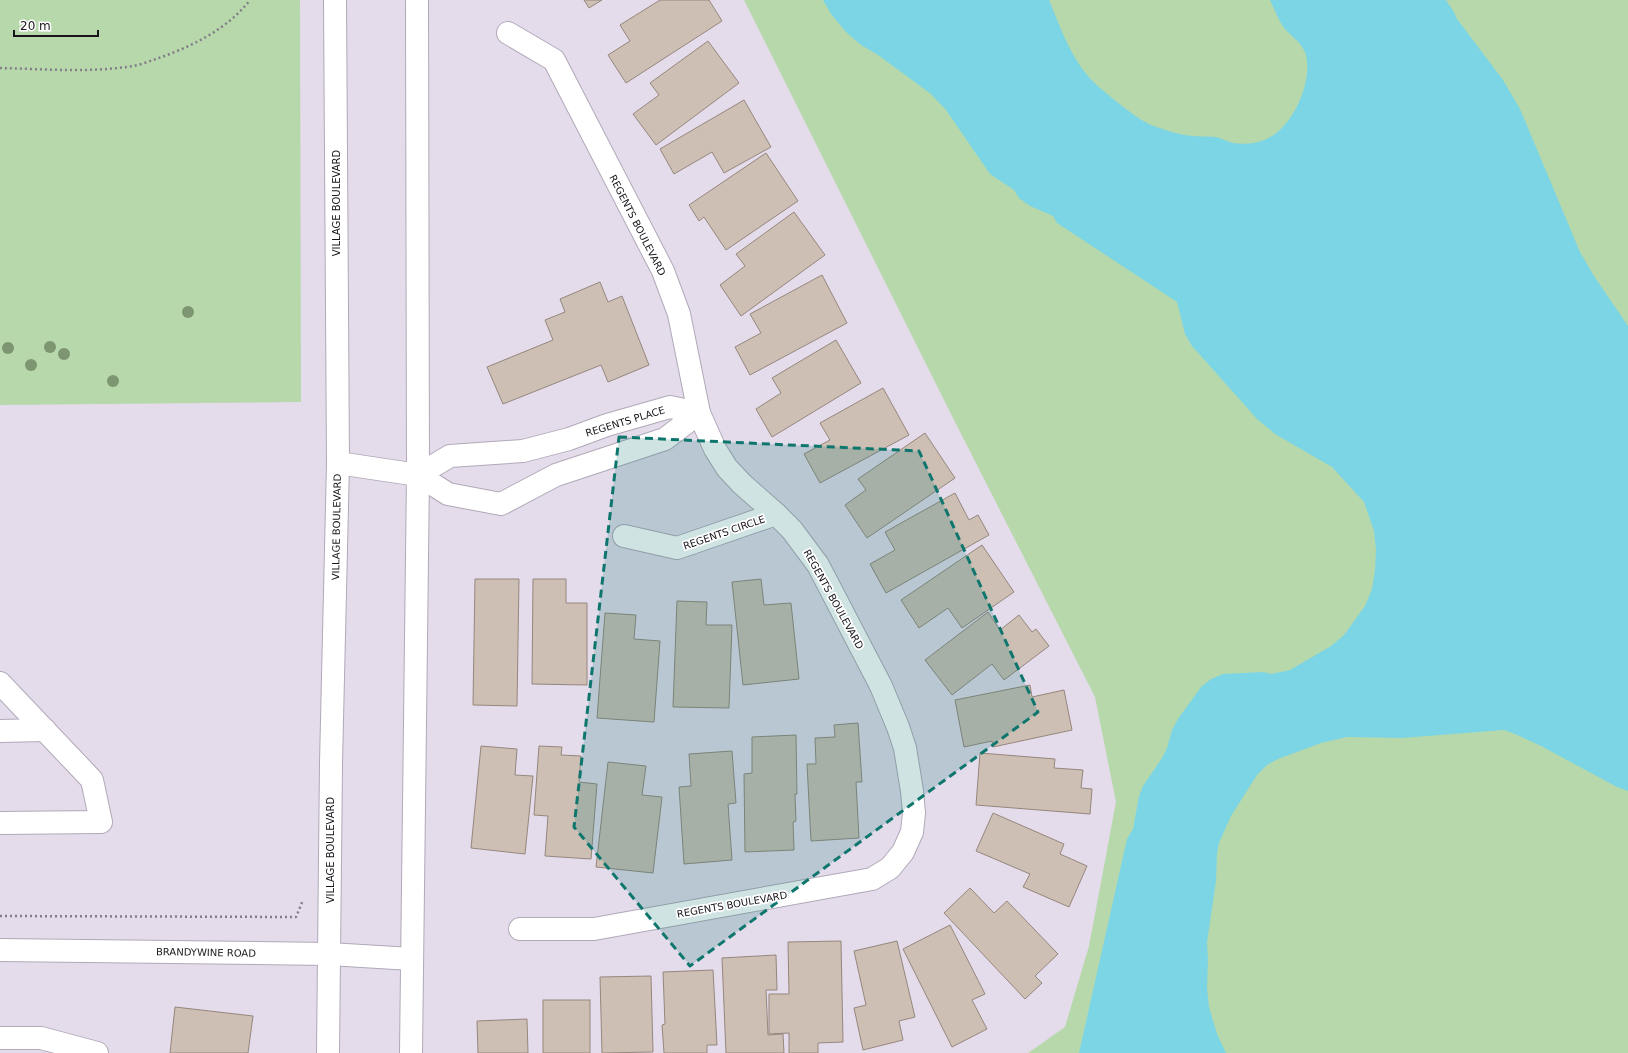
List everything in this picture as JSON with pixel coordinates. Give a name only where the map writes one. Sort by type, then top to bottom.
[{"type":"street","name":"VILLAGE BOULEVARD","points":[[328,1053],[331,763],[338,463],[335,0]]},
{"type":"street","points":[[411,1053],[418,475],[417,0]]},
{"type":"street","name":"REGENTS BOULEVARD","points":[[508,33],[554,60],[663,271],[679,314],[698,413],[715,450],[727,468],[742,484],[776,514],[806,547],[818,565],[881,686],[905,748],[914,813],[912,832],[903,852],[890,868],[872,879],[594,929],[520,929]]},
{"type":"street","name":"REGENTS PLACE","points":[[418,475],[450,456],[524,451],[569,439],[607,425],[670,407],[698,413]]},
{"type":"street","points":[[338,463],[418,475],[448,494],[501,504],[556,474],[665,439],[698,413]]},
{"type":"street","name":"REGENTS CIRCLE","points":[[624,536],[677,548],[776,514]]},
{"type":"street","points":[[0,683],[92,780],[101,822],[0,823]]},
{"type":"street","points":[[0,731],[44,730]]},
{"type":"street","name":"BRANDYWINE ROAD","points":[[0,950],[330,954],[412,959]]},
{"type":"street","points":[[0,1038],[41,1038],[97,1053]]},
{"type":"path","points":[[0,68],[72,71],[134,66],[178,51],[211,34],[243,9],[250,0]]},
{"type":"path","points":[[0,916],[296,917],[303,900],[303,892]]},
{"type":"highlighted area","points":[[619,437],[919,451],[1038,712],[690,966],[574,827]]},
{"type":"green space","points":[[0,0],[300,0],[301,402],[0,405]]},
{"type":"green space","points":[[744,0],[1628,0],[1628,1053],[1028,1053],[1065,1027],[1089,946],[1116,802],[1095,697],[953,418]]},
{"type":"water","points":[[823,0],[1049,0],[1069,47],[1082,69],[1100,88],[1118,103],[1151,125],[1189,136],[1216,137],[1243,144],[1262,141],[1270,137],[1290,119],[1298,104],[1307,76],[1307,62],[1304,50],[1282,25],[1270,0],[1446,0],[1457,19],[1503,80],[1520,109],[1580,252],[1594,276],[1628,326],[1628,791],[1617,787],[1541,746],[1504,730],[1402,738],[1347,737],[1321,743],[1278,759],[1267,765],[1257,775],[1231,816],[1219,843],[1217,854],[1216,881],[1207,942],[1207,987],[1209,1007],[1217,1034],[1226,1053],[1079,1053],[1127,839],[1133,829],[1139,796],[1143,786],[1162,758],[1167,748],[1172,730],[1178,719],[1201,687],[1211,679],[1223,674],[1263,672],[1271,674],[1290,670],[1331,646],[1344,635],[1365,606],[1372,589],[1376,550],[1374,531],[1364,502],[1332,467],[1275,434],[1257,419],[1192,346],[1185,334],[1177,302],[1057,223],[1053,216],[1030,206],[1019,198],[1014,190],[990,174],[946,110],[931,94],[878,55],[861,45],[846,32],[831,14]]},
{"type":"building","points":[[584,0],[602,0],[589,8]]},
{"type":"building","points":[[660,0],[709,0],[722,21],[626,83],[608,55],[630,41],[620,25]]},
{"type":"building","points":[[708,41],[739,83],[656,145],[633,114],[659,95],[650,83]]},
{"type":"building","points":[[744,100],[771,147],[724,173],[712,152],[674,174],[660,149]]},
{"type":"building","points":[[766,153],[798,201],[726,250],[704,217],[699,221],[689,205]]},
{"type":"building","points":[[794,212],[825,255],[741,316],[720,285],[745,266],[736,254]]},
{"type":"building","points":[[822,275],[847,323],[750,375],[735,347],[761,333],[750,314]]},
{"type":"building","points":[[600,282],[608,302],[622,296],[649,365],[608,382],[601,365],[503,404],[487,367],[553,340],[545,320],[565,312],[560,299]]},
{"type":"building","points":[[836,340],[861,383],[772,437],[756,409],[781,393],[772,378]]},
{"type":"building","points":[[883,388],[909,435],[820,483],[804,454],[830,440],[820,423]]},
{"type":"building","points":[[925,433],[955,478],[867,538],[845,505],[866,490],[858,479]]},
{"type":"building","points":[[955,493],[969,520],[978,515],[989,535],[886,593],[870,564],[895,550],[885,532]]},
{"type":"building","points":[[982,545],[1014,592],[962,628],[948,608],[919,628],[901,600]]},
{"type":"building","points":[[475,579],[519,579],[517,706],[473,705]]},
{"type":"building","points":[[533,579],[566,579],[566,603],[587,603],[587,685],[532,684]]},
{"type":"building","points":[[761,579],[764,605],[791,603],[799,679],[743,685],[732,582]]},
{"type":"building","points":[[677,601],[707,602],[706,625],[732,625],[729,708],[673,707]]},
{"type":"building","points":[[988,612],[1000,630],[1019,615],[1032,632],[1036,629],[1049,646],[1004,680],[992,664],[952,695],[925,660]]},
{"type":"building","points":[[605,613],[636,615],[634,639],[660,641],[654,722],[597,718]]},
{"type":"building","points":[[1030,685],[1032,697],[1064,690],[1072,730],[993,747],[992,741],[964,747],[955,700]]},
{"type":"building","points":[[858,723],[862,782],[856,782],[859,838],[811,841],[807,764],[816,764],[815,738],[835,737],[834,725]]},
{"type":"building","points":[[796,735],[797,794],[795,794],[796,821],[793,822],[794,850],[745,852],[744,774],[752,773],[752,737]]},
{"type":"building","points":[[481,746],[517,749],[515,775],[533,776],[525,854],[471,848]]},
{"type":"building","points":[[539,746],[562,747],[561,755],[581,756],[579,782],[597,784],[591,859],[545,856],[548,816],[534,815]]},
{"type":"building","points":[[732,751],[736,803],[728,804],[732,860],[684,864],[679,787],[691,786],[689,754]]},
{"type":"building","points":[[980,753],[1055,759],[1054,768],[1083,770],[1081,788],[1092,789],[1090,814],[976,805]]},
{"type":"building","points":[[608,762],[646,766],[642,795],[662,797],[653,873],[596,867]]},
{"type":"building","points":[[993,813],[1064,844],[1060,854],[1087,866],[1069,907],[1023,887],[1030,874],[976,851]]},
{"type":"building","points":[[970,888],[994,913],[1007,901],[1058,954],[1035,976],[1042,983],[1025,999],[944,913]]},
{"type":"building","points":[[950,925],[985,994],[972,1000],[987,1029],[952,1047],[903,949]]},
{"type":"building","points":[[841,941],[843,1042],[818,1043],[818,1053],[789,1053],[789,1033],[769,1034],[769,994],[789,994],[788,942]]},
{"type":"building","points":[[897,941],[915,1017],[899,1021],[903,1040],[863,1050],[854,1008],[866,1005],[854,951]]},
{"type":"building","points":[[776,955],[777,990],[766,990],[768,1035],[783,1034],[784,1053],[726,1053],[722,958]]},
{"type":"building","points":[[713,970],[717,1045],[707,1045],[707,1053],[664,1053],[662,1025],[665,1024],[663,972]]},
{"type":"building","points":[[651,976],[653,1052],[602,1053],[600,977]]},
{"type":"building","points":[[543,1000],[590,1000],[590,1053],[543,1053]]},
{"type":"building","points":[[175,1007],[253,1016],[248,1053],[170,1053]]},
{"type":"building","points":[[527,1019],[528,1053],[478,1053],[477,1021]]}]
